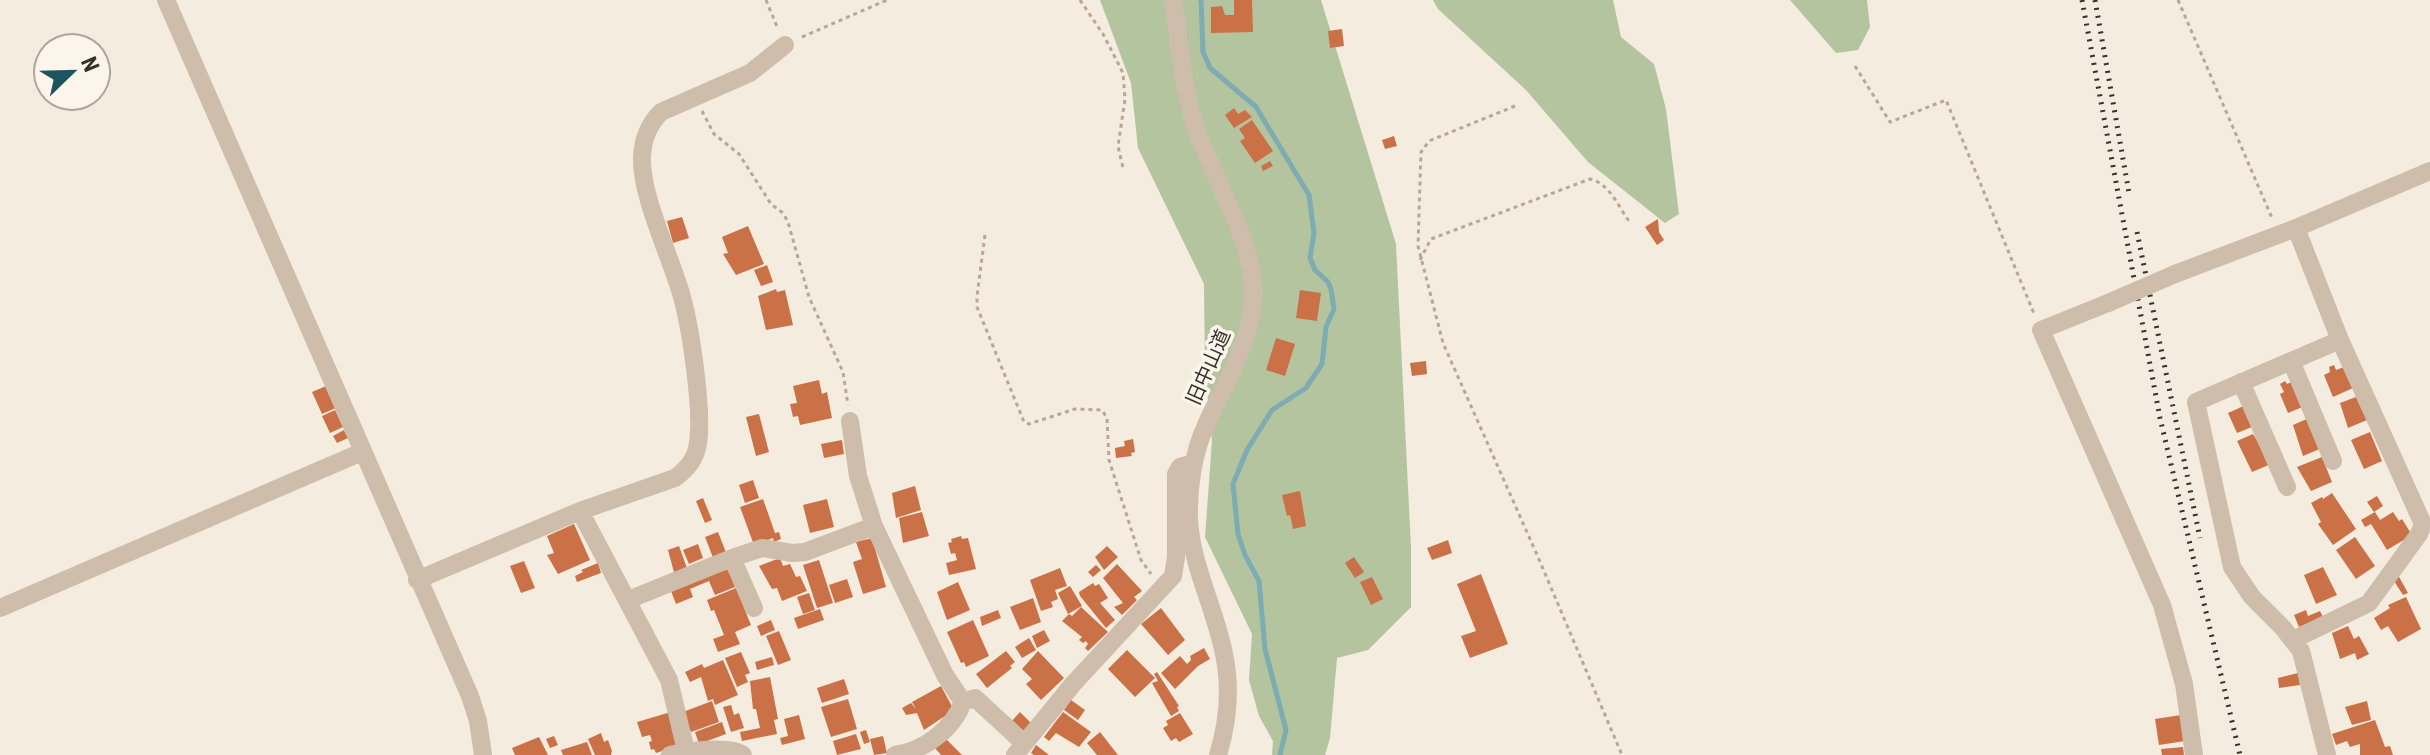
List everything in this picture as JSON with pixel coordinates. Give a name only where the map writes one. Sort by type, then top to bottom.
[{"type":"street","points":[[166,0],[470,696],[478,721],[483,755]]},
{"type":"street","name":"旧中山道","points":[[1173,0],[1193,118],[1247,255],[1253,291],[1246,338],[1225,391],[1206,424],[1194,463],[1189,500],[1192,547],[1224,654],[1228,685],[1225,729],[1218,755]]},
{"type":"street","points":[[417,580],[580,511],[675,478],[687,469],[698,444],[688,323],[648,194],[641,158],[647,130],[653,120],[670,107],[750,73],[785,45]]},
{"type":"street","points":[[2194,755],[2184,684],[2162,605],[2041,330],[2430,171]]},
{"type":"street","points":[[2293,640],[2369,603],[2423,524],[2340,340],[2296,228]]},
{"type":"street","points":[[2327,755],[2301,651],[2252,597],[2232,567],[2196,402],[2340,340]]},
{"type":"street","points":[[2291,361],[2333,461]]},
{"type":"street","points":[[2241,382],[2287,487]]},
{"type":"street","points":[[850,421],[858,476],[874,526],[945,675],[963,702]]},
{"type":"street","points":[[0,608],[362,452]]},
{"type":"street","points":[[963,702],[975,698],[1020,749],[1073,684],[1162,590],[1175,568],[1176,474],[1180,467],[1194,463]]},
{"type":"street","points":[[580,511],[669,680],[678,753],[734,750],[743,755]]},
{"type":"street","points":[[628,600],[762,548],[805,552],[874,526]]},
{"type":"street","points":[[732,558],[754,608]]},
{"type":"street","points":[[895,755],[910,753],[943,732],[959,714],[963,702]]},
{"type":"path","points":[[766,0],[785,45],[887,0]]},
{"type":"path","points":[[1080,0],[1103,34],[1123,73],[1125,99],[1118,146],[1123,168]]},
{"type":"path","points":[[2178,0],[2268,212],[2276,224],[2296,228]]},
{"type":"path","points":[[1855,66],[1890,122],[1946,100],[2041,330]]},
{"type":"path","points":[[696,97],[714,134],[739,154],[771,204],[783,213],[788,222],[809,297],[843,372],[850,421]]},
{"type":"path","points":[[1515,106],[1429,141],[1421,152],[1417,224],[1420,260],[1427,275],[1443,343],[1622,755]]},
{"type":"path","points":[[1420,260],[1431,239],[1590,179],[1599,181],[1607,188],[1629,221]]},
{"type":"path","points":[[985,235],[977,307],[1024,422],[1029,424],[1075,409],[1102,410],[1107,418],[1109,460],[1141,560],[1162,590]]},
{"type":"green space","points":[[1100,0],[1321,0],[1396,244],[1411,548],[1411,607],[1368,650],[1337,658],[1330,738],[1325,755],[1272,755],[1273,741],[1259,716],[1249,680],[1252,634],[1205,537],[1212,441],[1205,368],[1204,284],[1138,148],[1131,83]]},
{"type":"green space","points":[[1433,0],[1613,0],[1621,37],[1654,64],[1666,109],[1679,214],[1665,223],[1588,162],[1526,90],[1438,9]]},
{"type":"green space","points":[[1790,0],[1867,0],[1870,27],[1858,50],[1836,53]]},
{"type":"building","points":[[1234,0],[1252,0],[1253,32],[1211,33],[1211,7],[1222,6],[1225,15],[1234,15]]},
{"type":"building","points":[[1342,29],[1344,46],[1330,48],[1328,31]]},
{"type":"building","points":[[1234,108],[1238,114],[1245,110],[1252,117],[1234,128],[1225,115]]},
{"type":"building","points":[[1252,120],[1273,151],[1255,163],[1240,141],[1245,138],[1239,129]]},
{"type":"building","points":[[1394,136],[1397,146],[1385,149],[1382,140]]},
{"type":"building","points":[[1270,161],[1273,166],[1263,171],[1261,166]]},
{"type":"building","points":[[682,217],[689,238],[673,243],[667,221]]},
{"type":"building","points":[[1658,219],[1659,232],[1664,240],[1657,245],[1645,227]]},
{"type":"building","points":[[748,226],[764,264],[736,275],[723,254],[728,253],[722,237]]},
{"type":"building","points":[[767,265],[773,282],[761,286],[754,270]]},
{"type":"building","points":[[776,289],[777,292],[785,290],[793,325],[766,330],[758,296]]},
{"type":"building","points":[[1300,290],[1321,293],[1317,321],[1296,318]]},
{"type":"building","points":[[1276,338],[1295,344],[1285,376],[1266,370]]},
{"type":"building","points":[[1426,361],[1427,374],[1412,376],[1410,363]]},
{"type":"building","points":[[2334,365],[2336,370],[2344,367],[2353,388],[2333,397],[2324,375]]},
{"type":"building","points":[[819,380],[822,394],[827,392],[832,418],[800,425],[798,416],[793,417],[790,404],[797,403],[793,386]]},
{"type":"building","points":[[2285,381],[2287,384],[2294,381],[2305,406],[2288,413],[2280,394],[2284,392],[2280,384]]},
{"type":"building","points":[[326,386],[336,408],[322,414],[312,392]]},
{"type":"building","points":[[2356,397],[2367,420],[2348,428],[2340,403]]},
{"type":"building","points":[[2248,404],[2257,425],[2237,433],[2228,413]]},
{"type":"building","points":[[335,410],[343,427],[330,433],[322,416]]},
{"type":"building","points":[[759,414],[769,452],[756,456],[746,417]]},
{"type":"building","points":[[2309,418],[2322,448],[2303,456],[2293,425]]},
{"type":"building","points":[[344,430],[348,438],[337,443],[333,436]]},
{"type":"building","points":[[2370,432],[2382,461],[2364,469],[2351,440]]},
{"type":"building","points":[[2253,434],[2271,464],[2252,472],[2237,441]]},
{"type":"building","points":[[1133,439],[1135,452],[1131,453],[1132,456],[1116,458],[1115,448],[1125,446],[1124,441]]},
{"type":"building","points":[[842,440],[844,454],[824,458],[821,444]]},
{"type":"building","points":[[2322,457],[2332,482],[2311,491],[2297,467]]},
{"type":"building","points":[[753,480],[759,498],[745,503],[739,485]]},
{"type":"building","points":[[915,486],[921,510],[896,518],[892,493]]},
{"type":"building","points":[[1300,491],[1306,526],[1293,529],[1282,495]]},
{"type":"building","points":[[2332,493],[2356,529],[2333,545],[2318,524],[2321,522],[2311,503]]},
{"type":"building","points":[[2377,496],[2383,506],[2374,512],[2367,502]]},
{"type":"building","points":[[703,498],[712,520],[705,523],[696,501]]},
{"type":"building","points":[[763,499],[775,533],[779,532],[781,539],[774,542],[773,538],[754,545],[740,507]]},
{"type":"building","points":[[827,499],[834,527],[810,533],[803,505]]},
{"type":"building","points":[[922,512],[929,536],[903,543],[899,518]]},
{"type":"building","points":[[2375,512],[2380,520],[2393,512],[2399,521],[2402,519],[2412,535],[2387,550],[2371,524],[2365,527],[2361,520]]},
{"type":"building","points":[[574,524],[590,560],[558,574],[547,555],[554,553],[547,536]]},
{"type":"building","points":[[718,532],[727,555],[714,560],[705,537]]},
{"type":"building","points":[[961,536],[962,539],[968,538],[976,569],[949,575],[946,563],[957,560],[955,553],[951,554],[948,543]]},
{"type":"building","points":[[2355,537],[2375,566],[2356,579],[2336,550]]},
{"type":"building","points":[[872,538],[886,587],[863,594],[853,562],[862,559],[856,542]]},
{"type":"building","points":[[1448,540],[1452,553],[1432,560],[1427,548]]},
{"type":"building","points":[[698,544],[703,558],[689,564],[683,550]]},
{"type":"building","points":[[679,546],[688,571],[675,576],[668,550]]},
{"type":"building","points":[[1107,546],[1118,557],[1104,570],[1095,557]]},
{"type":"building","points":[[1354,557],[1364,572],[1355,578],[1345,563]]},
{"type":"building","points":[[780,558],[783,566],[790,564],[796,577],[800,576],[807,591],[782,601],[777,588],[772,589],[759,566]]},
{"type":"building","points":[[819,560],[833,603],[817,608],[803,565]]},
{"type":"building","points":[[524,561],[535,588],[521,593],[510,566]]},
{"type":"building","points":[[598,563],[601,573],[577,582],[575,576],[583,572],[581,570]]},
{"type":"building","points":[[1117,564],[1142,591],[1122,615],[1114,607],[1123,603],[1103,578]]},
{"type":"building","points":[[1096,565],[1101,570],[1093,577],[1088,572]]},
{"type":"building","points":[[2323,567],[2337,595],[2316,604],[2304,575]]},
{"type":"building","points":[[728,568],[735,587],[715,595],[709,581],[690,589],[693,597],[676,604],[671,591]]},
{"type":"building","points":[[1060,568],[1067,586],[1055,590],[1058,599],[1051,602],[1053,607],[1041,611],[1030,580]]},
{"type":"building","points":[[1481,574],[1508,644],[1470,658],[1461,636],[1476,631],[1457,584]]},
{"type":"building","points":[[2398,575],[2408,593],[2403,595],[2392,578]]},
{"type":"building","points":[[1372,577],[1383,599],[1371,605],[1360,582]]},
{"type":"building","points":[[847,579],[853,597],[835,603],[829,585]]},
{"type":"building","points":[[958,582],[970,610],[947,620],[937,592]]},
{"type":"building","points":[[1093,583],[1095,586],[1099,584],[1108,598],[1100,603],[1115,620],[1106,628],[1080,596],[1079,592]]},
{"type":"building","points":[[1070,586],[1082,606],[1068,614],[1058,593]]},
{"type":"building","points":[[736,588],[751,625],[735,632],[740,644],[718,652],[713,639],[724,635],[707,600]]},
{"type":"building","points":[[809,593],[815,610],[803,614],[797,597]]},
{"type":"building","points":[[2406,597],[2421,629],[2398,642],[2388,626],[2381,630],[2374,618],[2390,608],[2388,605]]},
{"type":"building","points":[[1033,598],[1041,622],[1020,630],[1010,607]]},
{"type":"building","points":[[1081,607],[1108,632],[1088,651],[1086,641],[1083,643],[1079,640],[1082,637],[1062,621]]},
{"type":"building","points":[[1161,608],[1185,640],[1168,655],[1141,624]]},
{"type":"building","points":[[820,609],[824,620],[798,629],[794,618]]},
{"type":"building","points":[[998,610],[1001,618],[982,626],[980,617]]},
{"type":"building","points":[[2306,610],[2308,616],[2320,611],[2323,617],[2299,627],[2294,615]]},
{"type":"building","points":[[771,620],[775,630],[761,636],[757,626]]},
{"type":"building","points":[[973,620],[989,656],[966,667],[964,662],[961,663],[947,632]]},
{"type":"building","points":[[2348,626],[2354,639],[2359,636],[2369,654],[2357,660],[2355,653],[2340,659],[2332,633]]},
{"type":"building","points":[[1044,630],[1050,641],[1037,648],[1032,636]]},
{"type":"building","points":[[779,631],[791,660],[778,665],[766,636]]},
{"type":"building","points":[[1029,638],[1036,650],[1022,658],[1015,647]]},
{"type":"building","points":[[1204,648],[1210,659],[1198,666],[1175,689],[1161,673],[1180,656],[1187,664],[1190,656]]},
{"type":"building","points":[[1127,650],[1155,678],[1135,697],[1108,669]]},
{"type":"building","points":[[1006,651],[1015,662],[1010,666],[1012,668],[987,688],[976,674]]},
{"type":"building","points":[[1038,651],[1064,678],[1041,700],[1026,684],[1032,679],[1022,669]]},
{"type":"building","points":[[741,652],[750,673],[745,675],[748,682],[737,687],[725,658]]},
{"type":"building","points":[[772,657],[774,665],[757,670],[755,662]]},
{"type":"building","points":[[723,660],[738,695],[715,705],[713,699],[708,701],[701,677],[690,682],[685,672],[702,664],[704,668]]},
{"type":"building","points":[[1157,672],[1179,706],[1179,711],[1171,716],[1152,683],[1158,681],[1154,674]]},
{"type":"building","points":[[2298,673],[2300,685],[2279,688],[2278,678]]},
{"type":"building","points":[[770,677],[778,719],[774,720],[777,734],[742,741],[740,732],[760,728],[756,709],[753,709],[750,681]]},
{"type":"building","points":[[844,679],[849,694],[822,703],[817,688]]},
{"type":"building","points":[[941,686],[954,710],[924,730],[917,713],[906,715],[902,708],[911,703],[916,709],[912,702]]},
{"type":"building","points":[[848,699],[857,729],[831,737],[821,707]]},
{"type":"building","points":[[1071,700],[1085,710],[1078,720],[1064,710]]},
{"type":"building","points":[[712,701],[719,722],[691,732],[683,712]]},
{"type":"building","points":[[2367,701],[2371,720],[2352,725],[2345,707]]},
{"type":"building","points":[[731,705],[734,715],[739,713],[744,728],[731,732],[723,707]]},
{"type":"building","points":[[671,712],[678,746],[656,753],[654,749],[651,750],[650,735],[642,737],[637,722]]},
{"type":"building","points":[[1020,712],[1031,723],[1021,733],[1010,723]]},
{"type":"building","points":[[1063,712],[1091,732],[1079,747],[1056,733],[1049,741],[1044,737]]},
{"type":"building","points":[[1180,713],[1193,734],[1179,742],[1176,738],[1171,741],[1163,728],[1168,725],[1166,721]]},
{"type":"building","points":[[799,715],[805,739],[782,745],[780,738],[788,736],[784,719]]},
{"type":"building","points":[[2181,715],[2185,741],[2159,745],[2155,719]]},
{"type":"building","points":[[2375,720],[2385,747],[2390,746],[2393,755],[2360,755],[2360,744],[2350,747],[2347,741],[2336,745],[2332,734]]},
{"type":"building","points":[[722,722],[726,734],[699,744],[695,732]]},
{"type":"building","points":[[866,730],[870,742],[864,744],[860,732]]},
{"type":"building","points":[[1100,732],[1118,755],[1097,755],[1087,743]]},
{"type":"building","points":[[601,733],[604,742],[608,740],[611,755],[595,755],[588,739]]},
{"type":"building","points":[[856,734],[861,749],[837,755],[833,741]]},
{"type":"building","points":[[554,736],[558,745],[550,748],[546,739]]},
{"type":"building","points":[[883,736],[887,753],[874,755],[870,739]]},
{"type":"building","points":[[539,737],[548,755],[515,755],[512,748]]},
{"type":"building","points":[[945,738],[962,755],[941,755],[935,748]]},
{"type":"building","points":[[587,742],[592,755],[563,755],[561,750]]},
{"type":"building","points":[[1036,745],[1049,755],[1031,753]]},
{"type":"building","points":[[2183,747],[2184,755],[2162,755],[2161,749]]},
{"type":"waterway","points":[[1201,0],[1203,52],[1210,68],[1256,107],[1309,195],[1314,233],[1310,258],[1315,270],[1328,282],[1334,309],[1326,327],[1322,364],[1306,388],[1272,410],[1247,450],[1233,484],[1238,534],[1259,581],[1265,649],[1286,730],[1280,755]]},
{"type":"railway","points":[[2082,0],[2160,418],[2240,755]]},
{"type":"railway","points":[[2095,0],[2129,193]]},
{"type":"railway","points":[[2137,232],[2200,538]]}]
